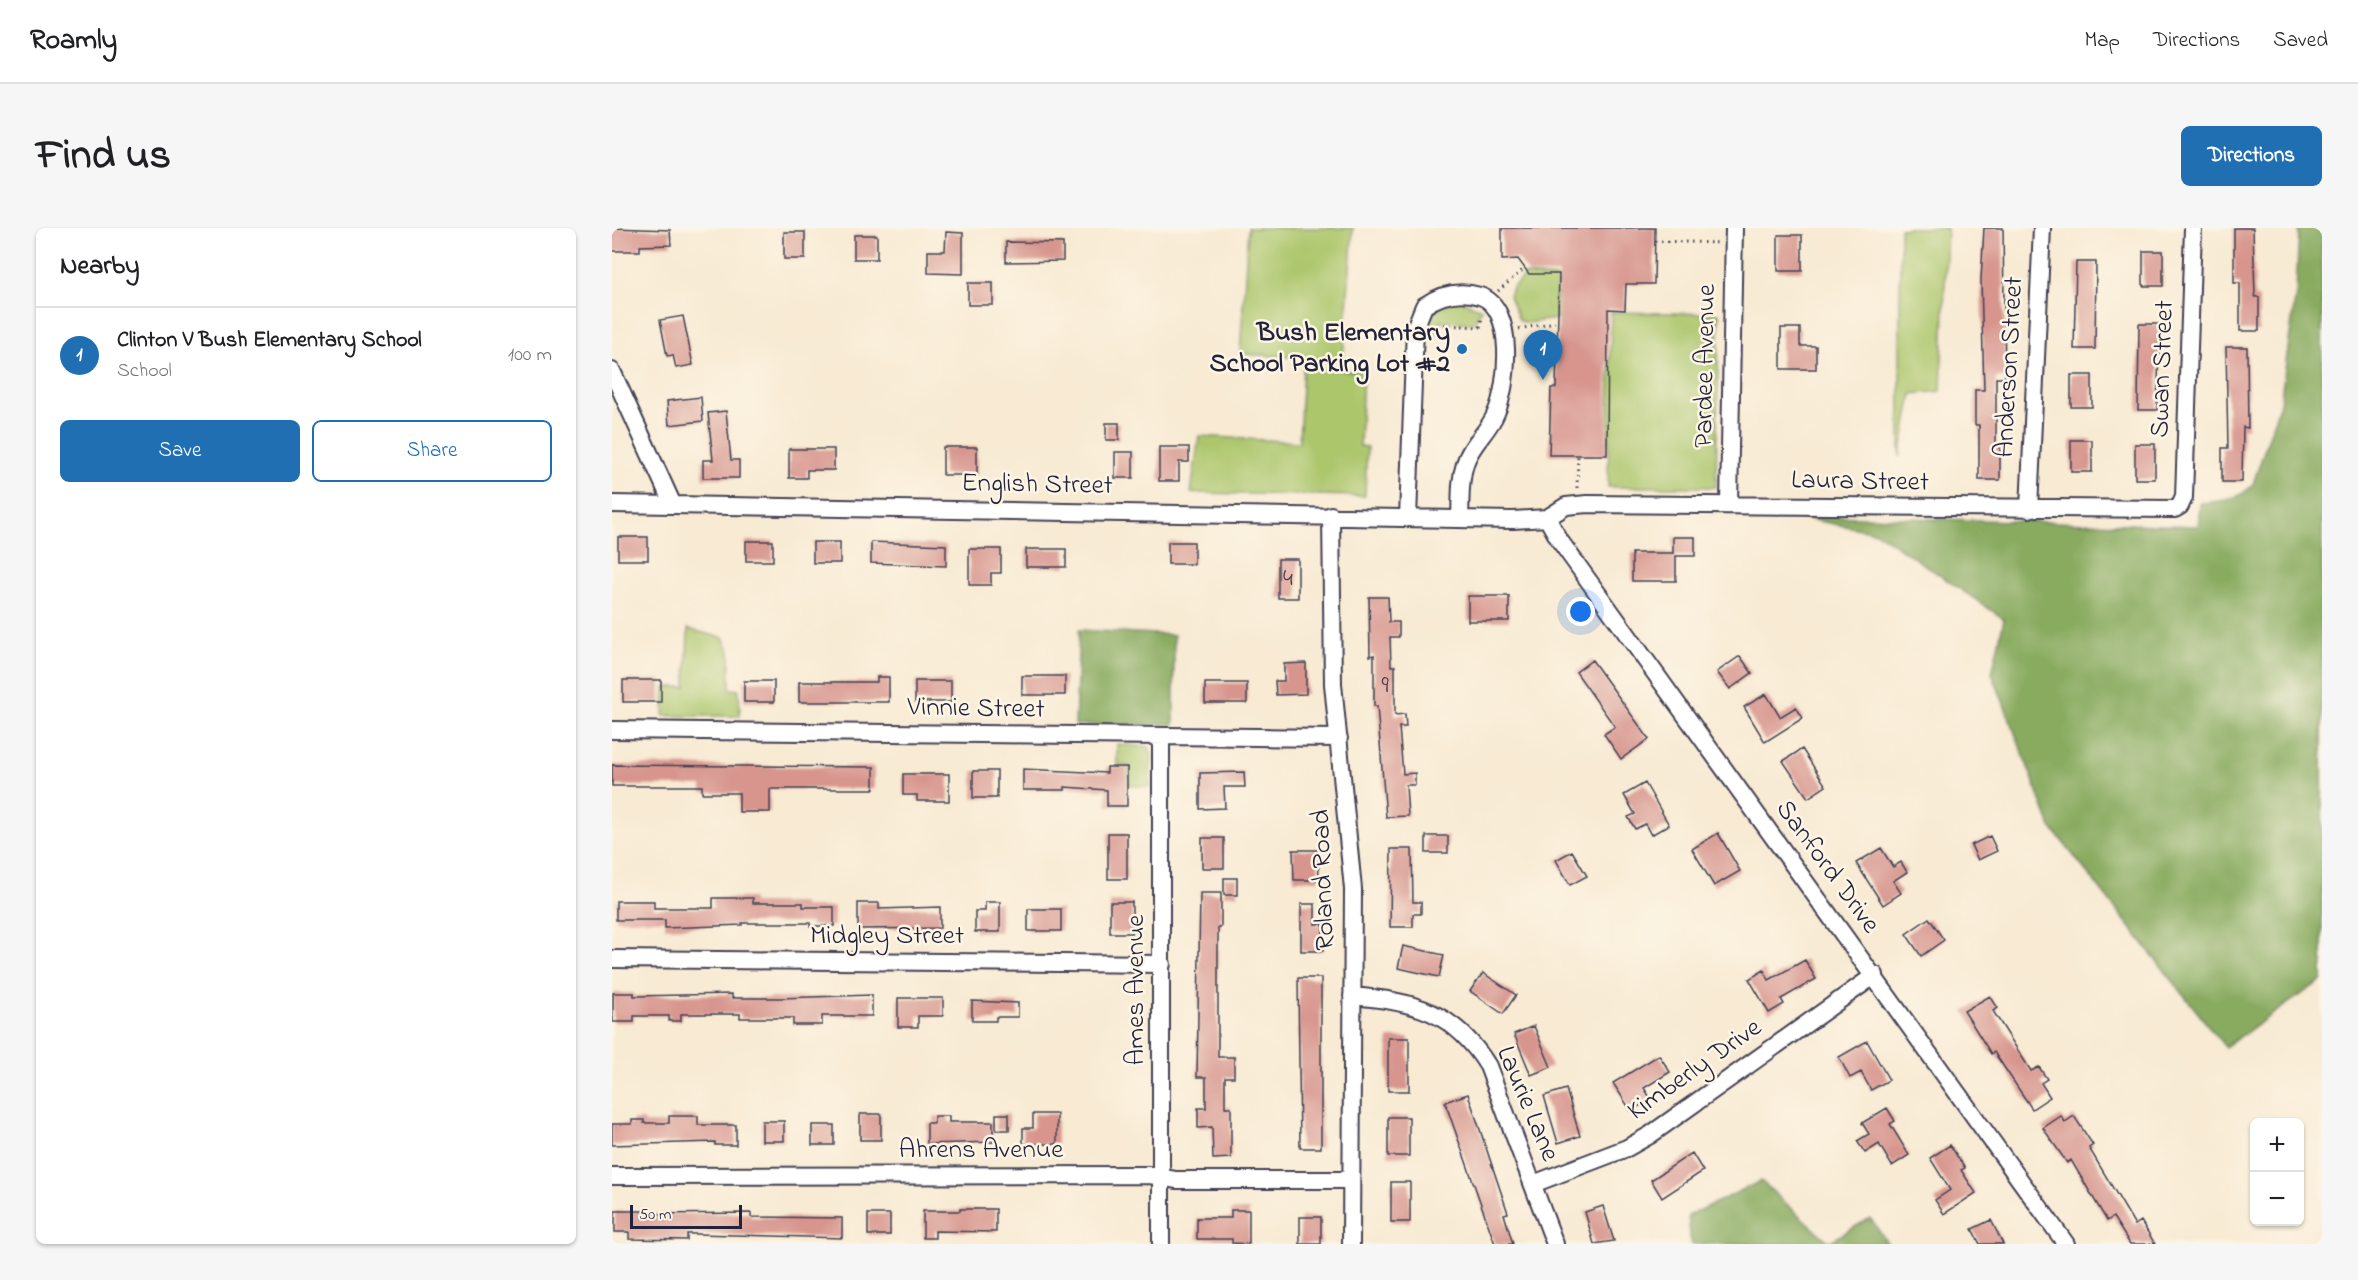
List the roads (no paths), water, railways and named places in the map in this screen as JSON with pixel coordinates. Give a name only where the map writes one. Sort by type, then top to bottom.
[{"type":"street","name":"Pardee Avenue","points":[[1729,505],[1734,228]]},
{"type":"street","name":"Anderson Street","points":[[2029,509],[2042,228]]},
{"type":"street","name":"Swan Street","points":[[2175,509],[2180,506],[2184,497],[2193,228]]},
{"type":"street","points":[[1408,518],[1415,328],[1420,310],[1446,294],[1471,294],[1491,302],[1500,312],[1504,325],[1504,387],[1496,416],[1466,460],[1461,488],[1460,519]]},
{"type":"street","points":[[612,371],[673,505]]},
{"type":"street","name":"English Street","points":[[612,504],[1513,520],[1548,518]]},
{"type":"street","name":"Laura Street","points":[[1548,518],[1558,510],[1577,504],[2175,509]]},
{"type":"street","name":"Roland Road","points":[[1331,515],[1331,650],[1353,890],[1350,1244]]},
{"type":"street","name":"Sanford Drive","points":[[1548,518],[1564,546],[1875,975],[2066,1244]]},
{"type":"street","name":"Vinnie Street","points":[[612,730],[1339,738]]},
{"type":"street","name":"Ames Avenue","points":[[1161,737],[1161,1244]]},
{"type":"street","name":"Midgley Street","points":[[612,959],[1162,964]]},
{"type":"street","name":"Kimberly Drive","points":[[1533,1184],[1627,1148],[1650,1134],[1875,975]]},
{"type":"street","name":"Laurie Lane","points":[[1352,996],[1399,1000],[1424,1008],[1445,1019],[1464,1034],[1488,1066],[1555,1244]]},
{"type":"street","name":"Ahrens Avenue","points":[[612,1176],[1149,1175],[1176,1180],[1351,1180]]},
{"type":"place","name":"Bush Elementary School Parking Lot #2","points":[[1462,349]]},
{"type":"place","name":"Clinton V Bush Elementary School","points":[[1543,380]]}]
